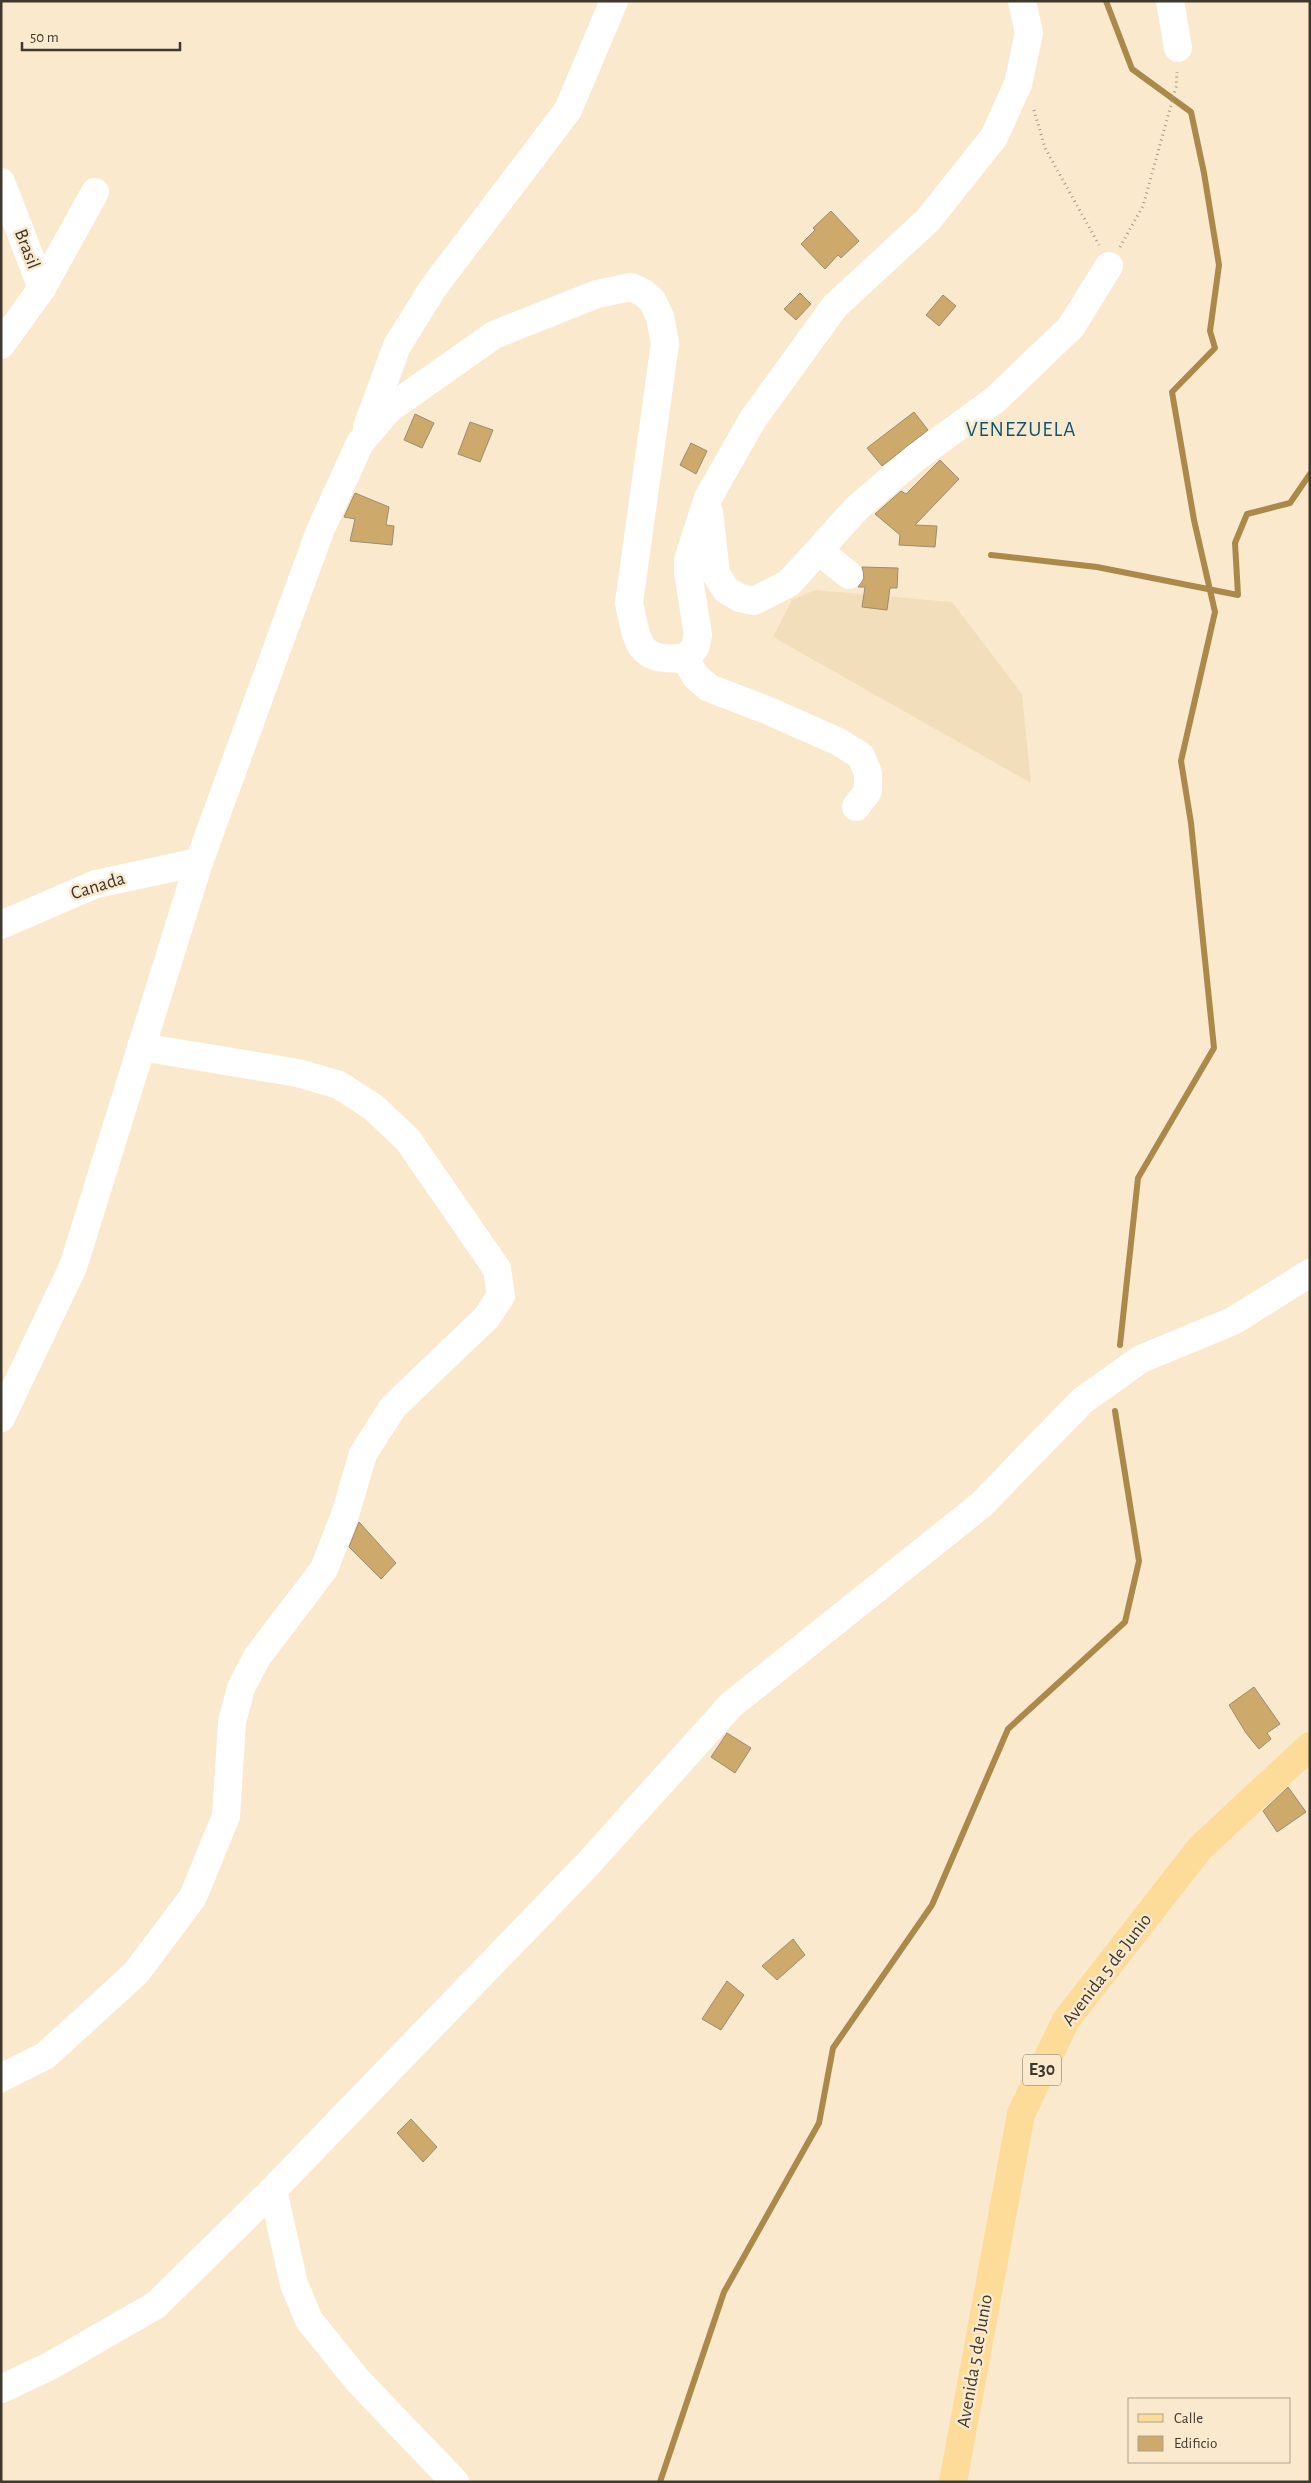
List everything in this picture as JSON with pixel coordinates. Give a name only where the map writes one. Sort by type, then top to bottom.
[{"type":"main road","name":"Avenida 5 de Junio","points":[[953,2482],[1021,2114],[1066,2020],[1200,1848],[1310,1746]]},
{"type":"street","points":[[1,1418],[73,1268],[199,862],[320,532],[360,443],[397,346],[433,288],[568,110],[614,1]]},
{"type":"street","points":[[360,443],[389,409],[494,335],[597,294],[631,287],[642,292],[652,300],[660,317],[665,343],[629,603],[638,641],[651,656],[665,660],[685,658],[695,648],[698,635],[688,572],[688,560],[708,498],[753,419],[835,306],[928,220],[994,137],[1018,84],[1029,33],[1022,1]]},
{"type":"street","points":[[1170,1],[1178,48]]},
{"type":"street","name":"Brasil","points":[[1,182],[42,288]]},
{"type":"street","points":[[1,345],[42,288],[95,192]]},
{"type":"street","points":[[708,498],[716,574],[726,590],[740,598],[754,601],[789,583],[857,508],[914,459],[996,399],[1071,327],[1109,266]]},
{"type":"street","points":[[818,551],[849,575]]},
{"type":"street","points":[[685,658],[696,677],[709,688],[839,742],[861,756],[868,774],[868,791],[856,807]]},
{"type":"street","name":"Canada","points":[[1,924],[96,884],[199,862]]},
{"type":"street","points":[[1,2078],[45,2056],[136,1973],[193,1897],[226,1816],[232,1722],[241,1688],[257,1657],[324,1569],[345,1515],[364,1454],[393,1407],[486,1318],[501,1296],[496,1269],[408,1140],[373,1107],[339,1084],[298,1073],[141,1047]]},
{"type":"street","points":[[1,2389],[50,2366],[156,2305],[273,2190],[586,1866],[730,1705],[982,1505],[1082,1401],[1141,1359],[1233,1320],[1310,1273]]},
{"type":"street","points":[[273,2190],[294,2284],[309,2320],[359,2382],[455,2482]]},
{"type":"path","points":[[1109,266],[1143,206],[1176,87]]},
{"type":"path","points":[[1032,104],[1045,148],[1090,226],[1109,266]]},
{"type":"shaded area","points":[[815,590],[952,602],[1022,694],[1031,783],[773,637],[792,600]]},
{"type":"building","points":[[831,211],[859,241],[841,258],[838,255],[825,269],[801,244],[815,230],[813,228]]},
{"type":"building","points":[[800,293],[811,304],[796,320],[784,309]]},
{"type":"building","points":[[943,295],[956,306],[939,326],[926,315]]},
{"type":"building","points":[[914,412],[928,430],[882,466],[867,448]]},
{"type":"building","points":[[415,414],[434,423],[422,448],[404,440]]},
{"type":"building","points":[[470,422],[493,430],[480,462],[458,454]]},
{"type":"building","points":[[691,443],[707,451],[696,474],[680,465]]},
{"type":"building","points":[[940,460],[959,479],[915,525],[937,526],[935,547],[899,545],[900,535],[875,514],[901,491],[906,494]]},
{"type":"building","points":[[355,493],[389,507],[386,525],[394,526],[392,545],[350,541],[355,519],[344,517]]},
{"type":"building","points":[[862,567],[898,568],[897,588],[890,588],[887,610],[862,607],[865,587],[858,587],[864,578]]},
{"type":"building","points":[[359,1522],[396,1563],[381,1579],[349,1547]]},
{"type":"building","points":[[1254,1687],[1280,1724],[1267,1733],[1271,1739],[1259,1749],[1246,1733],[1229,1705]]},
{"type":"building","points":[[727,1733],[751,1748],[735,1773],[711,1757]]},
{"type":"building","points":[[1288,1787],[1306,1812],[1277,1832],[1263,1811]]},
{"type":"building","points":[[793,1939],[805,1955],[777,1980],[762,1966]]},
{"type":"building","points":[[727,1981],[744,1995],[721,2030],[702,2019]]},
{"type":"building","points":[[411,2119],[437,2147],[423,2162],[397,2133]]},
{"type":"waterway","points":[[1106,1],[1132,69],[1191,112],[1204,173],[1219,265],[1210,331],[1215,348],[1172,392],[1194,520],[1215,612],[1181,761],[1191,823],[1214,1048],[1138,1178],[1120,1345]]},
{"type":"waterway","points":[[991,555],[1097,567],[1238,595],[1235,543],[1247,514],[1290,503],[1310,474]]},
{"type":"waterway","points":[[660,2482],[724,2292],[819,2123],[833,2048],[932,1905],[1008,1729],[1125,1622],[1139,1561],[1115,1411]]},
{"type":"district","name":"VENEZUELA","points":[[1021,429]]}]
